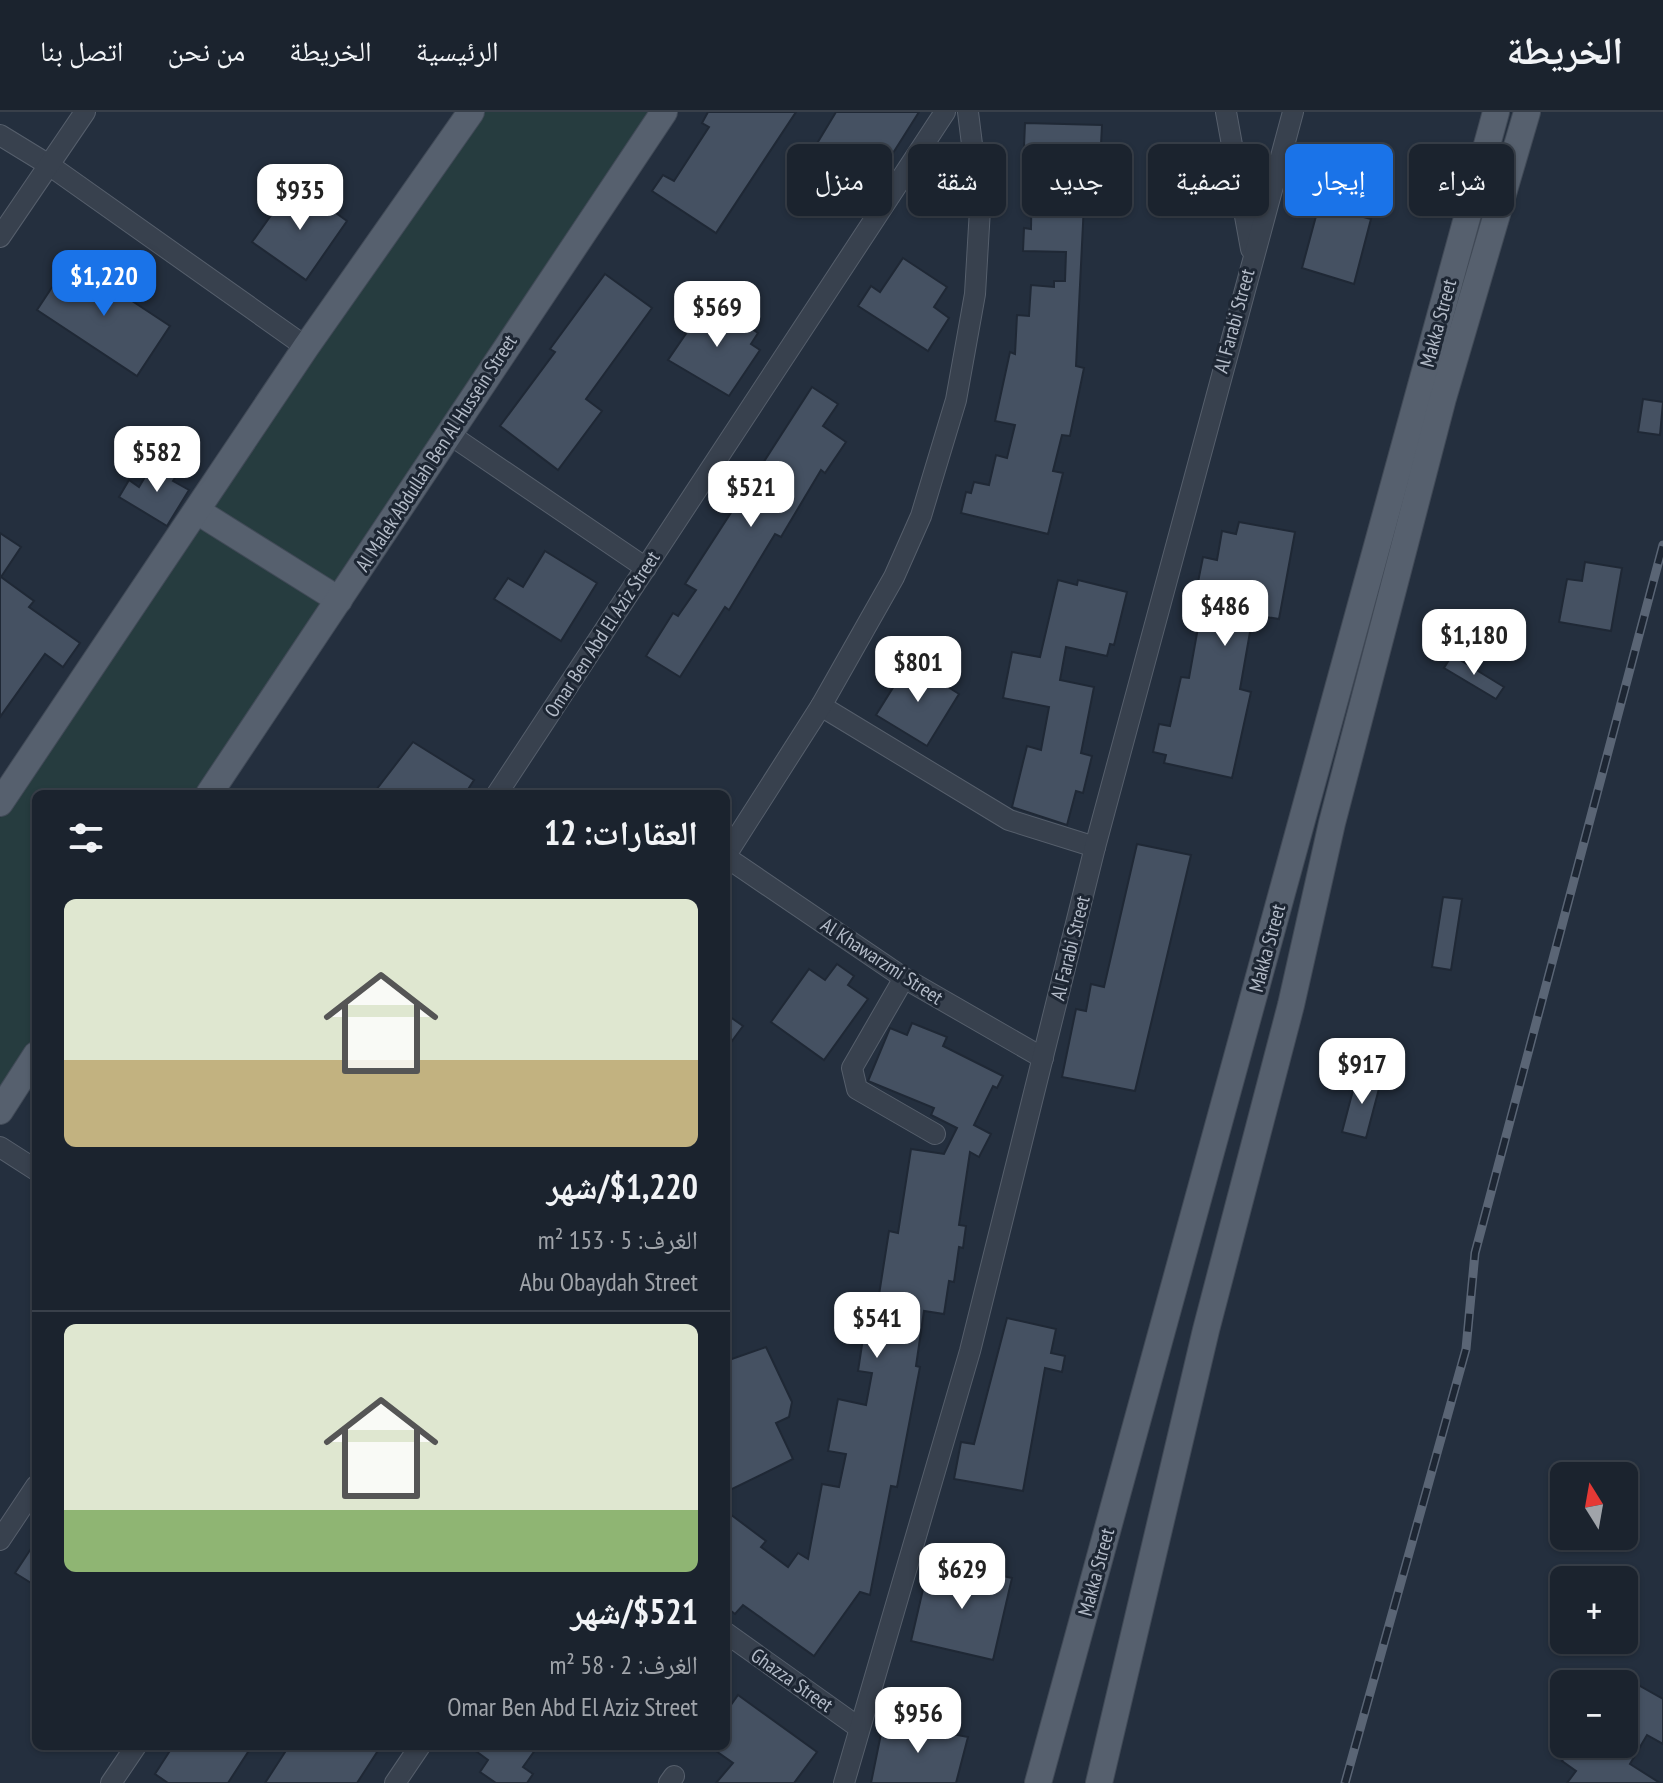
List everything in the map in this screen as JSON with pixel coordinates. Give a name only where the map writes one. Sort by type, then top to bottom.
[{"type":"main road","points":[[0,803],[306,347],[471,112]]},
{"type":"main road","name":"Al Malek Abdullah Ben Al Hussein Street","points":[[212,790],[664,112]]},
{"type":"main road","name":"Makka Street","points":[[1038,1783],[1496,112]]},
{"type":"main road","name":"Makka Street","points":[[1099,1783],[1206,1330],[1291,1005],[1332,823],[1443,398],[1527,112]]},
{"type":"main road","points":[[197,511],[339,600]]},
{"type":"main road","points":[[0,1111],[32,1061]]},
{"type":"street","points":[[0,237],[85,112]]},
{"type":"street","name":"Omar Ben Abd El Aziz Street","points":[[500,790],[945,112]]},
{"type":"street","points":[[730,850],[821,706],[894,577],[921,516],[956,400],[966,355],[979,251],[980,209],[968,112]]},
{"type":"street","points":[[1226,112],[1252,253]]},
{"type":"street","name":"Al Farabi Street","points":[[844,1783],[970,1351],[1095,847],[1252,253],[1293,112]]},
{"type":"street","points":[[0,135],[49,165],[306,347]]},
{"type":"street","points":[[449,434],[646,568]]},
{"type":"street","points":[[821,706],[1009,820],[1095,847]]},
{"type":"street","name":"Al Khawarzmi Street","points":[[730,859],[904,978],[1043,1058]]},
{"type":"street","points":[[904,978],[852,1068],[853,1080],[857,1089],[935,1134]]},
{"type":"street","points":[[0,1147],[32,1167]]},
{"type":"street","points":[[0,1540],[32,1492]]},
{"type":"street","name":"Ghazza Street","points":[[730,1636],[858,1727]]},
{"type":"street","points":[[111,1783],[133,1750]]},
{"type":"street","points":[[395,1783],[417,1750]]},
{"type":"green space","points":[[467,112],[663,112],[204,790],[32,790],[32,1051],[0,1100],[0,818],[215,503]]},
{"type":"building","points":[[708,112],[796,112],[716,233],[652,191],[663,175],[674,181],[709,127],[702,123]]},
{"type":"building","points":[[836,112],[919,112],[892,155],[892,144],[817,144]]},
{"type":"building","points":[[1025,123],[1102,125],[1101,144],[1024,144]]},
{"type":"building","points":[[294,183],[347,221],[306,280],[252,242]]},
{"type":"building","points":[[1031,216],[1083,216],[1076,366],[1084,368],[1070,436],[1062,435],[1053,471],[1063,473],[1048,534],[961,513],[966,492],[971,493],[974,482],[989,485],[996,455],[1007,458],[1015,425],[995,421],[1010,352],[1015,354],[1017,315],[1029,316],[1031,285],[1054,287],[1054,281],[1065,281],[1066,252],[1023,251],[1024,228],[1031,229]]},
{"type":"building","points":[[1316,216],[1371,219],[1354,284],[1302,268]]},
{"type":"building","points":[[903,258],[947,287],[934,307],[949,318],[928,351],[858,306],[871,286],[880,292]]},
{"type":"building","points":[[70,260],[170,326],[137,376],[37,310]]},
{"type":"building","points":[[605,274],[652,308],[586,399],[602,411],[558,470],[500,426],[555,352],[550,349]]},
{"type":"building","points":[[709,300],[758,333],[751,344],[760,350],[729,396],[668,360]]},
{"type":"building","points":[[812,387],[838,404],[823,426],[846,442],[825,473],[821,470],[781,537],[775,534],[729,610],[725,607],[680,677],[646,656],[673,613],[678,616],[696,590],[685,584]]},
{"type":"building","points":[[1643,399],[1663,402],[1660,435],[1638,432]]},
{"type":"building","points":[[155,460],[178,473],[173,481],[189,490],[167,526],[119,497],[129,480],[139,487]]},
{"type":"building","points":[[1239,522],[1295,532],[1279,619],[1253,615],[1240,689],[1251,692],[1232,778],[1164,763],[1166,755],[1153,752],[1159,724],[1170,726],[1181,677],[1189,678],[1204,594],[1196,592],[1203,557],[1217,560],[1222,531],[1236,534]]},
{"type":"building","points":[[0,533],[21,547],[1,577],[34,601],[29,607],[80,643],[63,667],[45,654],[0,717]]},
{"type":"building","points":[[545,551],[597,583],[561,641],[494,599],[508,578],[523,587]]},
{"type":"building","points":[[1585,562],[1622,568],[1611,631],[1559,622],[1567,579],[1582,581]]},
{"type":"building","points":[[1058,580],[1077,585],[1078,580],[1127,592],[1114,645],[1110,644],[1107,656],[1066,647],[1060,680],[1094,687],[1081,753],[1092,756],[1083,793],[1076,791],[1067,825],[1012,807],[1027,746],[1041,750],[1049,707],[1003,698],[1012,652],[1040,657]]},
{"type":"building","points":[[1452,655],[1504,687],[1496,699],[1444,668]]},
{"type":"building","points":[[909,662],[959,694],[927,746],[876,715]]},
{"type":"building","points":[[413,742],[474,780],[468,790],[376,790]]},
{"type":"building","points":[[1137,844],[1191,855],[1135,1091],[1062,1077],[1076,1009],[1086,1011],[1091,984],[1104,987]]},
{"type":"building","points":[[1443,897],[1462,899],[1451,970],[1432,967]]},
{"type":"building","points":[[837,964],[854,976],[848,985],[868,999],[824,1060],[771,1022],[809,969],[825,980]]},
{"type":"building","points":[[730,1017],[743,1026],[730,1044]]},
{"type":"building","points":[[912,1023],[947,1037],[943,1046],[1003,1076],[997,1088],[993,1086],[974,1125],[991,1134],[979,1157],[970,1152],[959,1225],[966,1226],[963,1248],[959,1247],[954,1282],[949,1281],[944,1314],[924,1311],[916,1366],[920,1367],[897,1487],[891,1486],[870,1595],[860,1592],[814,1656],[743,1605],[735,1614],[730,1610],[730,1514],[766,1541],[761,1547],[788,1567],[798,1553],[808,1559],[822,1484],[839,1487],[846,1454],[828,1451],[838,1399],[866,1405],[872,1373],[858,1371],[867,1312],[876,1314],[889,1231],[898,1233],[911,1149],[944,1154],[957,1128],[931,1115],[934,1108],[868,1081],[890,1028],[907,1035]]},
{"type":"building","points":[[1357,1075],[1381,1081],[1366,1138],[1342,1132]]},
{"type":"building","points":[[1007,1318],[1056,1329],[1051,1353],[1065,1356],[1062,1372],[1045,1368],[1023,1491],[954,1479],[961,1442],[974,1444]]},
{"type":"building","points":[[766,1347],[792,1402],[789,1417],[776,1423],[793,1459],[730,1490],[730,1360]]},
{"type":"building","points":[[32,1547],[32,1584],[15,1573]]},
{"type":"building","points":[[961,1567],[1012,1578],[993,1660],[911,1641],[928,1568],[960,1575]]},
{"type":"building","points":[[1638,1685],[1663,1699],[1663,1744],[1647,1735],[1638,1750]]},
{"type":"building","points":[[738,1695],[817,1752],[794,1783],[716,1783],[733,1763],[715,1750],[730,1750],[730,1706]]},
{"type":"building","points":[[911,1718],[935,1723],[936,1731],[968,1737],[956,1783],[871,1783],[882,1729],[909,1727]]},
{"type":"building","points":[[170,1750],[248,1752],[228,1783],[168,1783],[155,1774]]},
{"type":"building","points":[[286,1750],[378,1750],[357,1783],[265,1783]]},
{"type":"building","points":[[474,1750],[535,1750],[523,1767],[533,1774],[527,1783],[496,1783],[480,1772],[488,1760]]},
{"type":"building","points":[[1564,1758],[1634,1758],[1630,1764],[1660,1783],[1567,1783],[1576,1771],[1562,1761]]},
{"type":"railway","points":[[1345,1783],[1466,1349],[1475,1253],[1663,545]]}]
